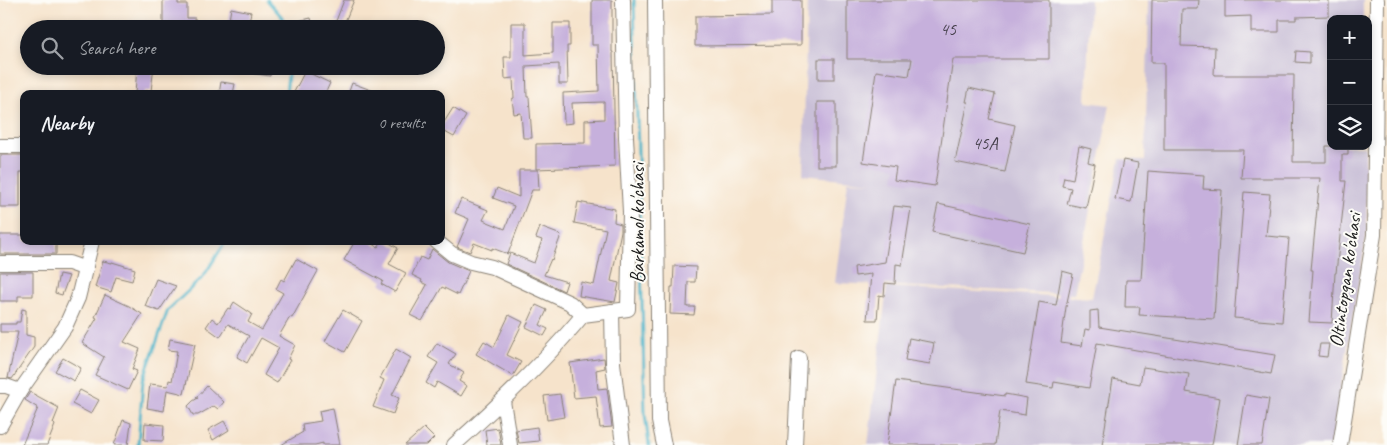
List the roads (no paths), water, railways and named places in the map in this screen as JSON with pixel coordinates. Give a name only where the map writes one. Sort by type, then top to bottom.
[{"type":"street","points":[[454,445],[503,401],[559,344],[583,315],[628,309],[630,212],[626,137],[623,0]]},
{"type":"street","name":"Barkamol ko'chasi","points":[[655,0],[658,421],[664,445]]},
{"type":"street","name":"Oltintopgan ko'chasi","points":[[1340,445],[1374,235],[1376,0]]},
{"type":"street","points":[[0,146],[20,146]]},
{"type":"street","points":[[0,426],[20,391],[65,328],[78,298],[91,245]]},
{"type":"street","points":[[441,245],[452,254],[471,262],[492,266],[570,303],[583,315]]},
{"type":"street","points":[[0,263],[69,263],[86,269]]},
{"type":"street","points":[[612,311],[613,364],[623,445]]},
{"type":"street","points":[[795,445],[799,358]]},
{"type":"street","points":[[0,386],[20,391]]},
{"type":"street","points":[[503,401],[510,445]]},
{"type":"waterway","points":[[267,0],[283,20]]},
{"type":"waterway","points":[[634,0],[645,414],[649,445]]},
{"type":"waterway","points":[[286,90],[288,75]]},
{"type":"waterway","points":[[138,445],[143,380],[168,310],[203,277],[223,245]]}]
